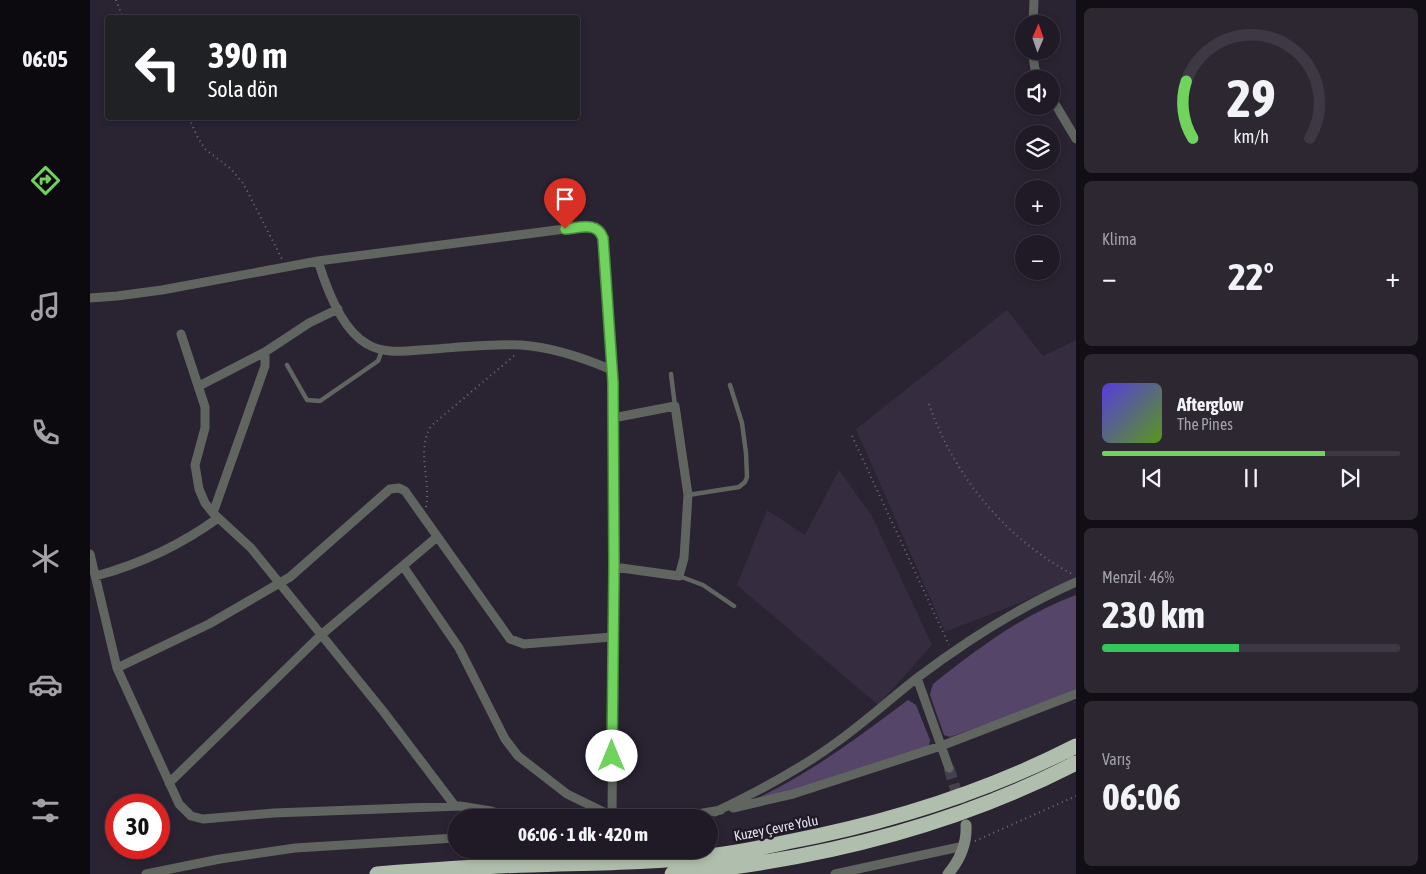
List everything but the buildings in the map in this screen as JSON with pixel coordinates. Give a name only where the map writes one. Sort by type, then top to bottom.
[{"type":"highway","name":"Kuzey Çevre Yolu","points":[[377,874],[484,867],[650,861],[709,856],[756,848],[832,834],[924,809],[1003,780],[1076,746]]},
{"type":"highway","points":[[672,874],[706,871],[784,858],[908,830],[1010,793],[1076,763]]},
{"type":"street","points":[[1033,15],[1034,0]]},
{"type":"street","points":[[1060,113],[1076,139]]},
{"type":"street","points":[[90,298],[155,291],[318,261],[588,226],[601,232],[603,238],[612,370],[613,418],[612,809]]},
{"type":"street","points":[[318,261],[326,285],[338,309],[357,337],[368,345],[382,350],[397,351],[521,345],[562,353],[612,370]]},
{"type":"street","points":[[199,386],[265,352],[309,323],[338,309]]},
{"type":"street","points":[[181,334],[203,398],[206,417],[203,436],[196,458],[196,472],[202,497],[216,516],[251,548],[278,584],[383,711],[455,806]]},
{"type":"street","points":[[96,576],[160,553],[190,537],[216,516],[265,366],[265,352]]},
{"type":"street","points":[[613,418],[675,406],[688,495],[684,558],[679,576],[614,567]]},
{"type":"street","points":[[118,668],[202,628],[290,577],[393,488],[405,491],[510,639],[524,644],[612,636]]},
{"type":"street","points":[[169,783],[321,634],[437,537]]},
{"type":"street","points":[[90,554],[118,668],[169,783],[182,809],[191,816],[203,819],[274,813],[455,806],[480,809]]},
{"type":"street","points":[[403,566],[459,648],[505,739],[513,750],[525,762],[567,794],[596,809]]},
{"type":"street","points":[[718,811],[769,786],[820,754],[854,730],[917,678],[1014,613],[1076,582]]},
{"type":"street","points":[[917,678],[949,768]]},
{"type":"street","points":[[718,811],[793,794],[941,746],[1076,694]]},
{"type":"street","points":[[948,874],[959,859],[964,846],[966,825]]},
{"type":"street","points":[[146,874],[220,859],[295,848],[448,838]]},
{"type":"street","points":[[835,874],[964,846]]},
{"type":"lane","points":[[287,365],[307,400],[320,401],[378,361],[382,350]]},
{"type":"lane","points":[[671,374],[675,406]]},
{"type":"lane","points":[[688,495],[739,487],[746,480],[746,452],[742,424],[730,385]]},
{"type":"lane","points":[[679,576],[702,586],[734,606]]},
{"type":"path","points":[[116,0],[122,15]]},
{"type":"path","points":[[190,120],[205,149],[230,169],[246,187],[286,266]]},
{"type":"path","points":[[422,516],[427,501],[423,451],[433,423],[515,355],[521,345]]},
{"type":"path","points":[[929,404],[952,456],[980,497],[1024,541],[1050,561],[1076,576]]},
{"type":"path","points":[[852,436],[952,653]]},
{"type":"path","points":[[964,846],[1076,796]]},
{"type":"shaded area","points":[[1007,310],[1043,356],[1076,340],[1076,581],[945,632],[856,429]]},
{"type":"shaded area","points":[[839,470],[872,516],[932,645],[878,705],[737,585],[767,510],[805,535]]},
{"type":"shaded area","points":[[1076,595],[1076,690],[950,737],[944,735],[930,695],[933,684],[1001,634],[1037,612]]},
{"type":"shaded area","points":[[908,700],[916,705],[930,740],[929,746],[795,793],[751,801],[813,767]]},
{"type":"tunnel","points":[[949,768],[960,804]]},
{"type":"route","points":[[565,229],[592,226],[598,230],[603,238],[613,382],[612,756]]}]
